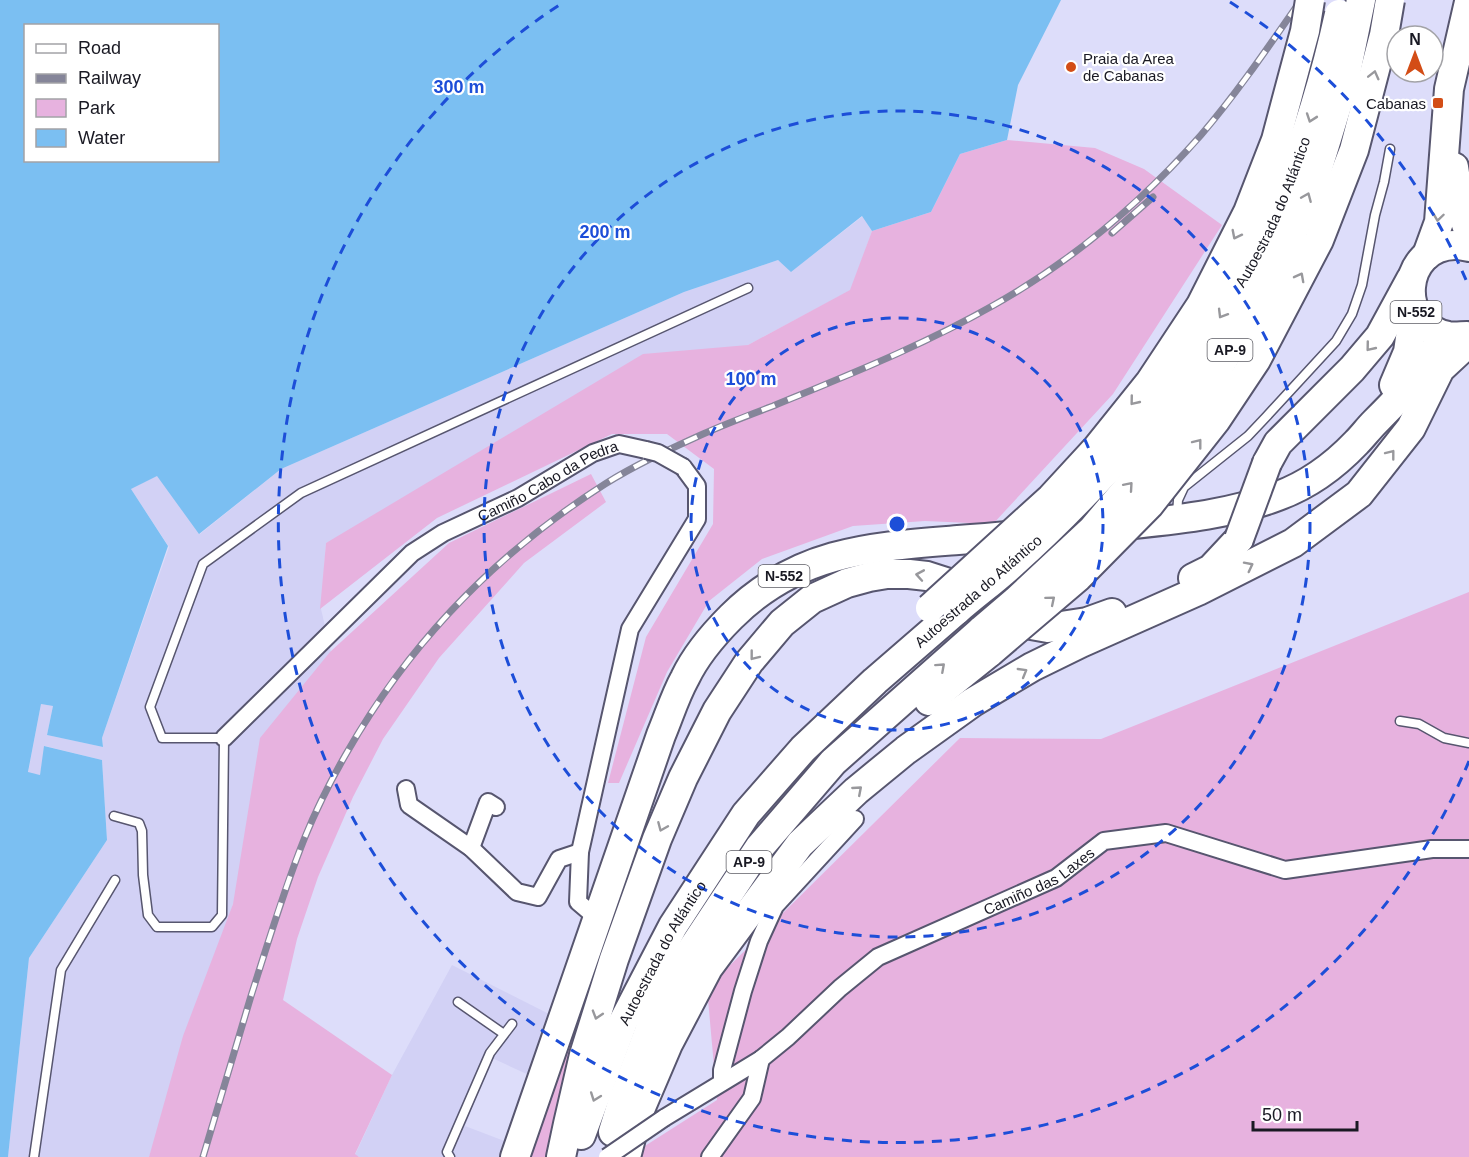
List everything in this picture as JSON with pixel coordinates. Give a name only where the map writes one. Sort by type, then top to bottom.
[{"type":"highway","points":[[943,609],[1051,498],[1096,448],[1150,382],[1201,305],[1248,212],[1276,140],[1305,31],[1310,0]]},
{"type":"highway","name":"Autoestrada do Atlántico","points":[[573,1157],[623,1022],[673,926],[746,814],[803,749],[875,681],[943,609],[1012,564],[1072,507],[1144,429],[1187,371],[1241,281],[1275,215],[1315,108],[1341,0]]},
{"type":"highway","name":"Autoestrada do Atlántico","points":[[606,1157],[621,1103],[651,1026],[690,952],[759,848],[833,762],[986,641],[1016,601],[1092,530],[1187,418],[1251,315],[1280,262],[1313,184],[1344,83],[1360,0]]},
{"type":"highway","points":[[986,641],[1078,577],[1149,505],[1216,420],[1256,360],[1319,240],[1354,150],[1384,35],[1390,0]]},
{"type":"highway","name":"N-552","points":[[1463,338],[1433,331],[1420,320],[1414,310],[1410,294],[1417,266],[1427,255],[1439,222],[1449,89],[1467,16]]},
{"type":"highway","name":"N-552","points":[[1457,51],[1454,170],[1461,207],[1469,232]]},
{"type":"highway","points":[[1427,255],[1440,248],[1456,244],[1469,247]]},
{"type":"highway","points":[[561,1157],[584,1055],[614,959],[657,839],[683,778],[717,711],[749,662],[782,623],[812,599],[847,583],[887,574],[909,573],[952,584],[1015,622],[1048,628],[1087,622],[1151,598],[1211,569],[1239,539],[1267,463],[1278,443],[1352,369],[1380,336],[1412,279]]},
{"type":"highway","name":"N-552","points":[[1373,424],[1408,352],[1414,310]]},
{"type":"highway","points":[[626,1157],[636,1119],[668,1044],[708,968],[800,844],[856,791],[906,750],[973,702],[1042,662],[1198,591],[1293,543],[1359,494],[1411,428],[1440,369],[1463,338]]},
{"type":"highway","name":"N-552","points":[[515,1157],[661,735],[686,676],[721,627],[760,591],[796,570],[863,549],[1177,519],[1234,509],[1279,496],[1324,471],[1350,449],[1402,394],[1426,358],[1463,338]]},
{"type":"highway","name":"N-552","points":[[510,1157],[538,1088]]},
{"type":"street","name":"Camiño Cabo da Pedra","points":[[224,738],[412,553],[443,532],[518,498],[593,453],[620,444],[658,453],[683,467],[697,486],[697,519],[630,629],[580,852],[578,902],[598,919]]},
{"type":"street","points":[[406,789],[409,805],[471,848],[517,892],[538,897],[559,859],[580,852]]},
{"type":"street","points":[[471,848],[488,802],[496,807]]},
{"type":"street","points":[[722,1082],[722,1070],[743,991],[759,941],[775,906],[855,819]]},
{"type":"street","name":"Camiño das Laxes","points":[[606,1157],[664,1118],[761,1059],[878,957],[1056,878],[1104,841],[1166,833],[1285,870],[1432,849],[1469,849]]},
{"type":"street","points":[[710,1157],[752,1098],[761,1059]]},
{"type":"lane","points":[[1177,519],[1178,500],[1184,487],[1254,430],[1336,341],[1347,323],[1362,285],[1390,149]]},
{"type":"lane","points":[[114,816],[139,823],[142,831],[143,875],[148,915],[157,927],[212,927],[222,915],[224,738],[162,738],[150,707],[203,564],[301,493],[748,288]]},
{"type":"lane","points":[[1400,721],[1419,724],[1444,738],[1469,743]]},
{"type":"lane","points":[[34,1157],[61,970],[115,880]]},
{"type":"lane","points":[[458,1002],[504,1034]]},
{"type":"lane","points":[[450,1157],[447,1152],[490,1053],[512,1024]]},
{"type":"shaded area","points":[[863,216],[872,231],[851,290],[748,345],[326,543],[321,609],[331,652],[233,904],[149,1157],[8,1157],[29,958],[107,840],[102,760],[45,746],[40,775],[28,773],[41,704],[53,706],[47,735],[103,747],[102,738],[169,547],[131,489],[158,475],[200,534],[281,469],[684,292],[778,260],[792,271]]},
{"type":"shaded area","points":[[452,965],[555,1017],[531,1076],[492,1058],[465,1126],[507,1142],[501,1157],[359,1157],[355,1155],[392,1075]]},
{"type":"green space","points":[[1007,140],[1095,148],[1144,169],[1222,225],[1113,394],[993,524],[925,521],[853,526],[762,559],[709,601],[667,672],[619,783],[608,783],[646,637],[713,524],[714,469],[667,434],[612,434],[437,518],[320,609],[326,543],[643,354],[748,345],[850,290],[872,231],[931,212],[960,154]]},
{"type":"green space","points":[[591,474],[606,502],[524,563],[439,658],[383,739],[353,797],[318,877],[297,939],[283,1000],[392,1075],[355,1154],[359,1157],[149,1157],[183,1036],[233,904],[260,738],[330,652],[449,543]]},
{"type":"green space","points":[[1469,592],[1469,1157],[636,1157],[637,1151],[717,1100],[707,988],[960,738],[1101,739]]},
{"type":"green space","points":[[587,993],[592,995],[550,1157],[526,1157],[557,1081]]},
{"type":"water","points":[[0,0],[1061,0],[1018,85],[1007,140],[960,154],[931,212],[872,231],[862,216],[791,272],[778,260],[684,292],[281,469],[199,534],[157,476],[131,489],[168,546],[102,738],[103,747],[47,735],[53,706],[41,704],[28,772],[40,775],[44,746],[102,760],[107,840],[29,958],[8,1157],[0,1157]]},
{"type":"railway","points":[[203,1157],[276,916],[314,817],[346,754],[383,695],[441,622],[519,547],[575,504],[628,470],[711,430],[829,383],[967,320],[1023,288],[1078,250],[1155,184],[1201,135],[1227,103],[1301,0]]},
{"type":"railway","points":[[1112,233],[1153,197]]},
{"type":"place","name":"Praia da Area de Cabanas","points":[[1071,67]]},
{"type":"place","name":"Cabanas","points":[[1438,103]]}]
